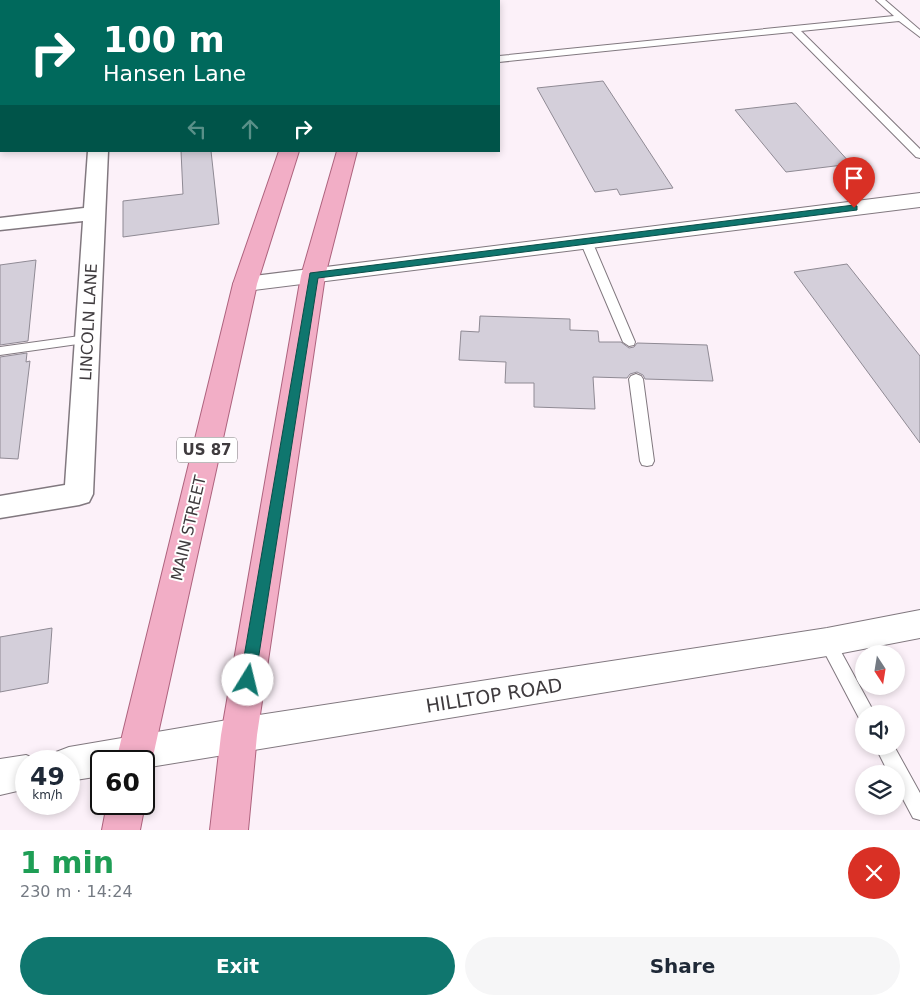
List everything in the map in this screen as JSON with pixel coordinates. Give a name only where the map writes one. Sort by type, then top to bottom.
[{"type":"main road","name":"MAIN STREET","points":[[136,750],[245,284],[290,152]]},
{"type":"main road","points":[[229,830],[239,735],[313,276],[347,152]]},
{"type":"main road","points":[[121,830],[124,815]]},
{"type":"street","name":"LINCOLN LANE","points":[[0,507],[79,494],[98,152]]},
{"type":"street","points":[[245,284],[920,200]]},
{"type":"street","points":[[0,224],[94,213]]},
{"type":"street","name":"HILLTOP ROAD","points":[[155,753],[239,735],[827,642],[920,624]]},
{"type":"street","points":[[0,777],[15,774]]},
{"type":"lane","points":[[880,0],[920,34]]},
{"type":"lane","points":[[500,59],[902,18]]},
{"type":"lane","points":[[794,29],[920,155]]},
{"type":"lane","points":[[586,242],[630,342]]},
{"type":"lane","points":[[0,351],[87,339]]},
{"type":"lane","points":[[636,379],[646,461]]},
{"type":"lane","points":[[827,642],[861,705]]},
{"type":"lane","points":[[889,755],[920,811]]},
{"type":"building","points":[[603,81],[673,188],[620,195],[617,189],[595,192],[537,88]]},
{"type":"building","points":[[796,103],[851,164],[786,172],[735,110]]},
{"type":"building","points":[[181,152],[211,152],[219,224],[123,237],[123,201],[183,194]]},
{"type":"building","points":[[36,260],[28,341],[0,345],[0,265]]},
{"type":"building","points":[[847,264],[920,356],[920,443],[794,272]]},
{"type":"building","points":[[480,316],[570,319],[570,330],[598,331],[599,342],[621,342],[629,348],[634,347],[637,343],[707,345],[713,381],[645,379],[643,375],[637,372],[630,374],[627,378],[593,377],[595,409],[534,407],[534,383],[505,383],[506,362],[459,360],[461,331],[479,332]]},
{"type":"building","points":[[27,353],[26,362],[30,361],[18,459],[0,458],[0,357]]},
{"type":"building","points":[[52,628],[48,683],[0,692],[0,637]]},
{"type":"route","points":[[248,680],[313,276],[854,208]]}]
